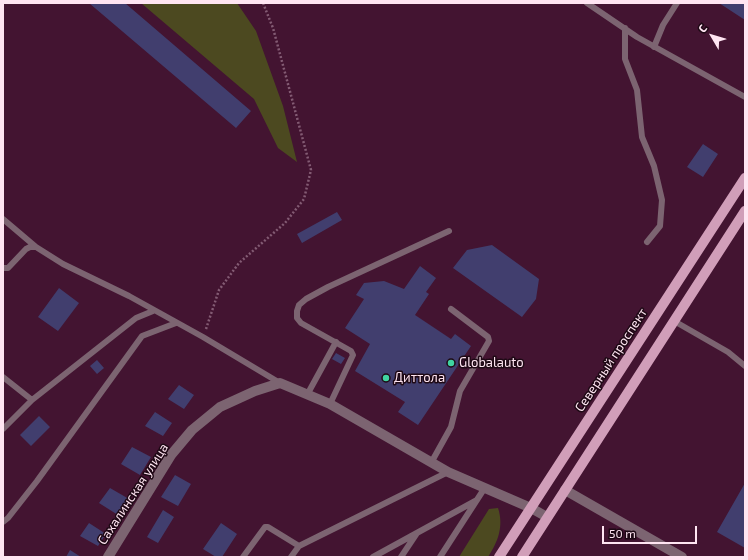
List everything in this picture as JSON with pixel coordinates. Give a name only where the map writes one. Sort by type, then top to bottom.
[{"type":"main road","name":"Северный проспект","points":[[499,557],[745,178]]},
{"type":"main road","points":[[522,557],[745,211]]},
{"type":"street","points":[[280,383],[330,404],[448,472],[484,489],[531,508],[547,517]]},
{"type":"street","name":"Сахалинская улица","points":[[108,557],[171,455],[192,430],[220,407],[256,391],[280,383]]},
{"type":"street","points":[[564,490],[682,557]]},
{"type":"lane","points":[[587,3],[654,47],[745,97]]},
{"type":"lane","points":[[654,47],[663,25],[677,3]]},
{"type":"lane","points":[[625,28],[625,59],[637,90],[642,137],[654,166],[662,200],[660,226],[647,242]]},
{"type":"lane","points":[[3,219],[36,247],[63,264],[129,296],[176,324],[203,337],[280,383]]},
{"type":"lane","points":[[330,404],[353,355],[351,351],[301,323],[297,318],[299,305],[328,287],[449,231]]},
{"type":"lane","points":[[3,268],[8,268],[26,249],[36,247]]},
{"type":"lane","points":[[431,463],[451,427],[460,391],[469,378],[489,340],[488,337],[451,309]]},
{"type":"lane","points":[[3,429],[32,400],[136,318],[153,311]]},
{"type":"lane","points":[[674,321],[728,352],[745,366]]},
{"type":"lane","points":[[3,522],[8,518],[37,481],[142,336],[176,324]]},
{"type":"lane","points":[[307,395],[336,342]]},
{"type":"lane","points":[[3,377],[32,400]]},
{"type":"lane","points":[[291,557],[299,546],[448,472]]},
{"type":"lane","points":[[440,557],[484,489]]},
{"type":"lane","points":[[373,557],[477,500]]},
{"type":"lane","points":[[243,557],[265,527],[268,527],[299,546]]},
{"type":"lane","points":[[402,557],[417,533]]},
{"type":"path","points":[[203,337],[219,290],[239,263],[284,224],[304,199],[311,170],[273,28],[263,3]]},
{"type":"shaded area","points":[[141,3],[237,3],[256,31],[283,106],[297,162],[278,148],[254,99]]},
{"type":"shaded area","points":[[498,508],[500,515],[499,534],[495,546],[488,557],[459,557],[489,509]]},
{"type":"building","points":[[89,3],[125,3],[251,111],[236,128]]},
{"type":"building","points":[[719,3],[745,3],[745,20]]},
{"type":"building","points":[[703,144],[718,154],[703,177],[687,167]]},
{"type":"building","points":[[337,212],[342,220],[302,243],[297,234]]},
{"type":"building","points":[[492,245],[539,279],[536,299],[522,317],[453,268],[467,250]]},
{"type":"building","points":[[420,266],[436,278],[426,292],[429,294],[415,315],[451,339],[455,334],[471,346],[418,425],[398,412],[405,402],[355,371],[370,344],[345,328],[364,299],[356,295],[364,283],[384,281],[404,289]]},
{"type":"building","points":[[59,288],[79,303],[58,331],[38,317]]},
{"type":"building","points":[[336,353],[345,358],[341,364],[332,359]]},
{"type":"building","points":[[97,360],[104,368],[97,374],[90,366]]},
{"type":"building","points":[[179,385],[194,395],[184,409],[168,399]]},
{"type":"building","points":[[155,412],[172,423],[163,436],[145,426]]},
{"type":"building","points":[[39,416],[50,427],[31,446],[20,435]]},
{"type":"building","points":[[132,447],[151,457],[140,475],[121,464]]},
{"type":"building","points":[[175,475],[191,484],[178,506],[161,497]]},
{"type":"building","points":[[745,483],[745,548],[717,532]]},
{"type":"building","points":[[110,488],[129,499],[118,515],[99,503]]},
{"type":"building","points":[[163,510],[174,517],[158,543],[147,537]]},
{"type":"building","points":[[89,523],[106,534],[98,546],[80,536]]},
{"type":"building","points":[[221,523],[237,534],[222,557],[216,557],[203,549]]},
{"type":"building","points":[[70,550],[81,557],[66,557]]},
{"type":"place","name":"Globalauto","points":[[451,363]]},
{"type":"place","name":"Диттола","points":[[386,378]]}]
